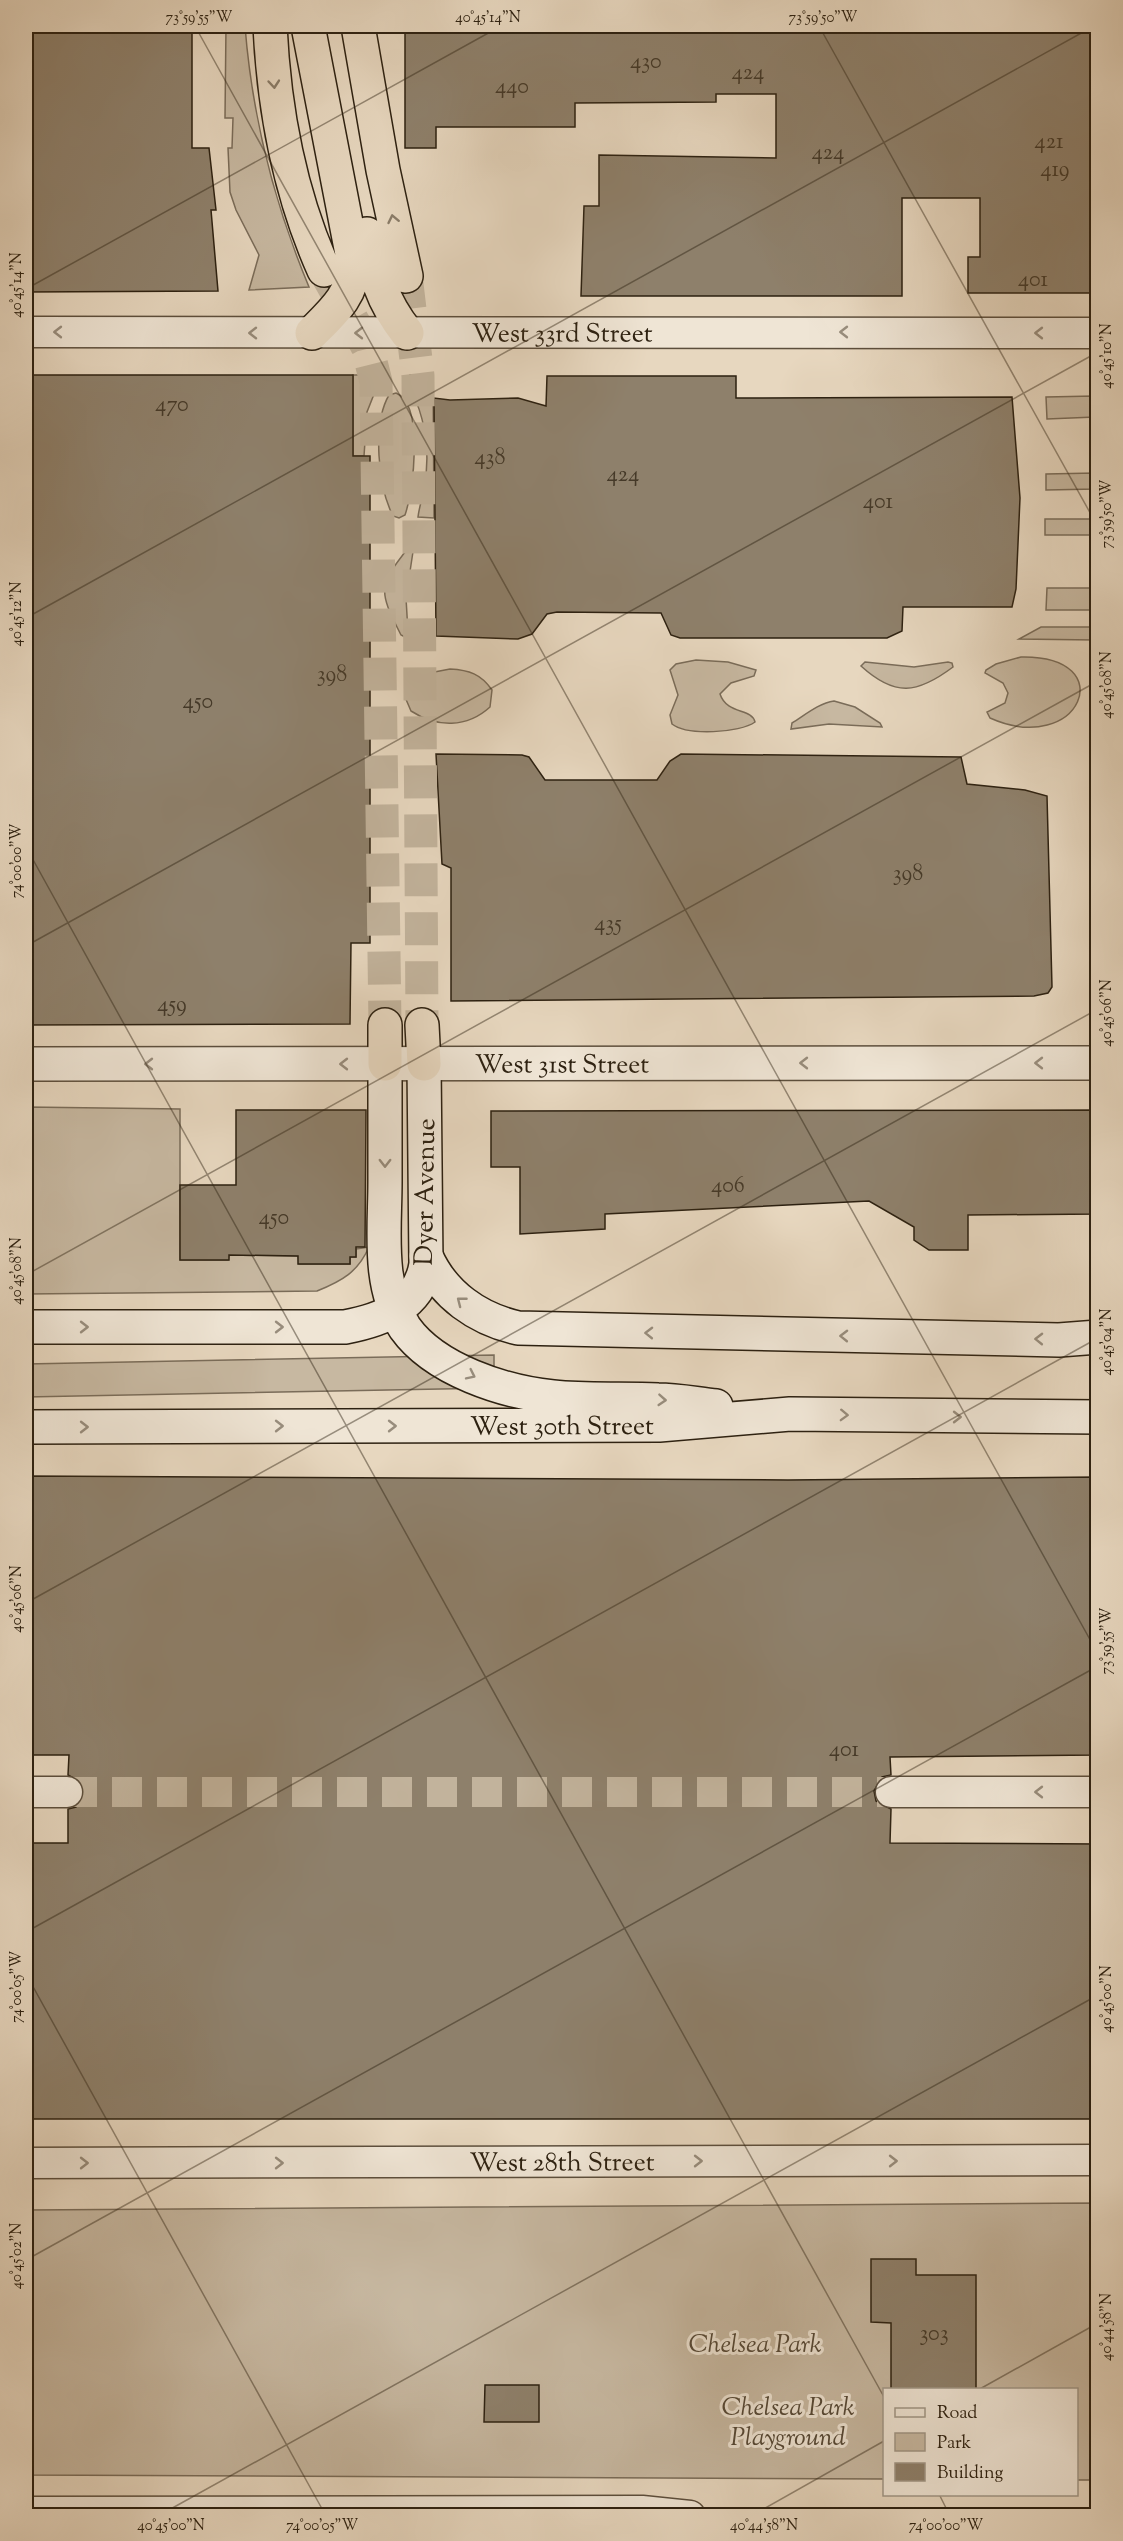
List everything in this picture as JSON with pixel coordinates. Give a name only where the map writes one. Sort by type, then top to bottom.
[{"type":"highway","points":[[270,26],[276,102],[288,165],[295,194],[324,270]]},
{"type":"highway","points":[[308,26],[354,264],[349,291],[312,333]]},
{"type":"highway","points":[[327,26],[378,285],[389,310],[407,333]]},
{"type":"highway","points":[[358,26],[383,170],[406,276]]},
{"type":"highway","points":[[385,1025],[385,1064]]},
{"type":"highway","points":[[422,1025],[424,1064]]},
{"type":"main road","name":"West 31st Street","points":[[26,1064],[1098,1062]]},
{"type":"main road","name":"Dyer Avenue","points":[[385,1064],[385,1264],[397,1311],[405,1327],[423,1347],[450,1365],[496,1386],[555,1398],[660,1400],[790,1414]]},
{"type":"main road","name":"Dyer Avenue","points":[[397,1311],[413,1294],[425,1271],[424,1064]]},
{"type":"main road","points":[[426,1256],[438,1279],[465,1305],[490,1320],[518,1328],[1067,1340],[1098,1337]]},
{"type":"main road","points":[[26,1327],[345,1327],[377,1320],[397,1311]]},
{"type":"main road","name":"West 30th Street","points":[[26,1427],[659,1425],[790,1414],[1098,1417]]},
{"type":"street","name":"West 33rd Street","points":[[26,332],[1098,333]]},
{"type":"street","points":[[26,1792],[68,1792]]},
{"type":"street","points":[[891,1792],[1098,1792]]},
{"type":"street","name":"West 28th Street","points":[[26,2163],[1098,2160]]},
{"type":"street","points":[[26,2512],[642,2511],[690,2516]]},
{"type":"green space","points":[[226,26],[245,26],[253,93],[266,159],[285,223],[309,287],[249,290],[259,255],[236,210],[230,192],[228,148],[232,148],[233,118],[225,118]]},
{"type":"green space","points":[[353,375],[375,375],[380,379],[367,412],[364,456],[353,456]]},
{"type":"green space","points":[[410,375],[433,377],[434,518],[418,517],[426,476],[427,448],[423,421],[407,382]]},
{"type":"green space","points":[[396,393],[405,401],[411,414],[414,431],[411,488],[405,515],[399,518],[393,516],[388,504],[379,456],[380,422],[384,407],[389,395]]},
{"type":"green space","points":[[1094,396],[1095,417],[1047,419],[1046,397]]},
{"type":"green space","points":[[1095,473],[1096,489],[1046,490],[1046,474]]},
{"type":"green space","points":[[1045,519],[1095,519],[1096,535],[1045,535]]},
{"type":"green space","points":[[414,545],[406,598],[408,632],[405,637],[401,635],[388,608],[385,589],[391,571],[409,547]]},
{"type":"green space","points":[[1047,588],[1095,588],[1094,610],[1046,610]]},
{"type":"green space","points":[[1041,627],[1095,627],[1095,640],[1019,639]]},
{"type":"green space","points":[[1021,657],[1053,661],[1072,671],[1080,686],[1078,702],[1066,716],[1047,725],[1021,727],[990,718],[987,712],[1005,703],[1008,693],[1003,683],[985,673],[986,670],[996,664]]},
{"type":"green space","points":[[696,660],[728,662],[756,670],[754,676],[731,683],[720,694],[728,705],[749,715],[755,722],[738,729],[714,732],[689,730],[672,724],[670,715],[678,695],[670,670],[676,664]]},
{"type":"green space","points":[[865,662],[914,667],[948,662],[952,663],[953,667],[928,683],[906,688],[885,683],[873,676],[861,666]]},
{"type":"green space","points":[[450,669],[469,672],[483,680],[492,690],[490,707],[472,719],[452,723],[441,723],[421,717],[411,711],[405,697],[409,684],[424,674]]},
{"type":"green space","points":[[834,701],[855,707],[880,723],[882,727],[829,724],[791,729],[792,723],[807,713]]},
{"type":"green space","points":[[26,1107],[180,1109],[180,1260],[228,1260],[229,1255],[298,1256],[299,1264],[350,1264],[350,1257],[356,1257],[356,1249],[369,1247],[360,1263],[348,1275],[317,1291],[26,1294]]},
{"type":"green space","points":[[494,1355],[494,1388],[26,1397],[26,1364]]},
{"type":"green space","name":"Chelsea Park","points":[[1097,2203],[1097,2480],[1078,2480],[1078,2388],[883,2388],[883,2479],[26,2475],[26,2210]]},
{"type":"building","points":[[26,26],[192,26],[192,148],[209,148],[216,210],[211,210],[218,291],[26,292]]},
{"type":"building","points":[[405,26],[1098,26],[1098,293],[968,293],[968,257],[980,257],[980,198],[902,198],[902,296],[581,296],[584,206],[599,206],[599,155],[776,158],[776,94],[716,94],[716,102],[575,103],[575,127],[436,127],[436,148],[405,148]]},
{"type":"building","points":[[26,375],[353,375],[353,456],[370,456],[370,943],[351,943],[350,1024],[26,1025]]},
{"type":"building","points":[[547,376],[736,376],[736,398],[1012,397],[1020,498],[1016,589],[1012,607],[903,607],[902,631],[887,638],[680,638],[671,635],[661,613],[557,612],[547,614],[532,634],[518,639],[436,636],[434,398],[450,400],[518,398],[546,406]]},
{"type":"building","points":[[436,754],[522,755],[529,757],[545,780],[657,780],[670,761],[681,754],[961,757],[967,784],[1025,790],[1047,796],[1052,987],[1048,993],[1034,996],[451,1001],[451,868],[442,864]]},
{"type":"building","points":[[236,1110],[366,1110],[365,1247],[356,1247],[356,1257],[350,1257],[350,1264],[298,1264],[298,1256],[229,1255],[229,1260],[180,1260],[180,1185],[236,1185]]},
{"type":"building","points":[[1098,1110],[1098,1214],[968,1215],[968,1250],[929,1250],[914,1240],[914,1227],[869,1201],[605,1214],[605,1229],[520,1234],[520,1167],[491,1167],[491,1111]]},
{"type":"building","points":[[26,1476],[788,1480],[1098,1477],[1098,1755],[890,1757],[891,1775],[882,1777],[874,1791],[876,1801],[891,1809],[890,1843],[1098,1844],[1098,2119],[26,2119],[26,1843],[68,1843],[68,1809],[76,1807],[84,1793],[82,1783],[68,1775],[69,1755],[26,1755]]},
{"type":"building","points":[[871,2259],[916,2259],[916,2275],[976,2275],[976,2388],[891,2388],[891,2323],[871,2322]]},
{"type":"building","points":[[485,2385],[539,2385],[539,2422],[484,2422]]},
{"type":"tunnel","points":[[406,276],[418,376],[422,1025]]},
{"type":"tunnel","points":[[328,277],[367,346],[376,382],[385,1025]]},
{"type":"tunnel","points":[[67,1792],[891,1792]]},
{"type":"park label","name":"Chelsea Park Playground","points":[[788,2421]]}]
